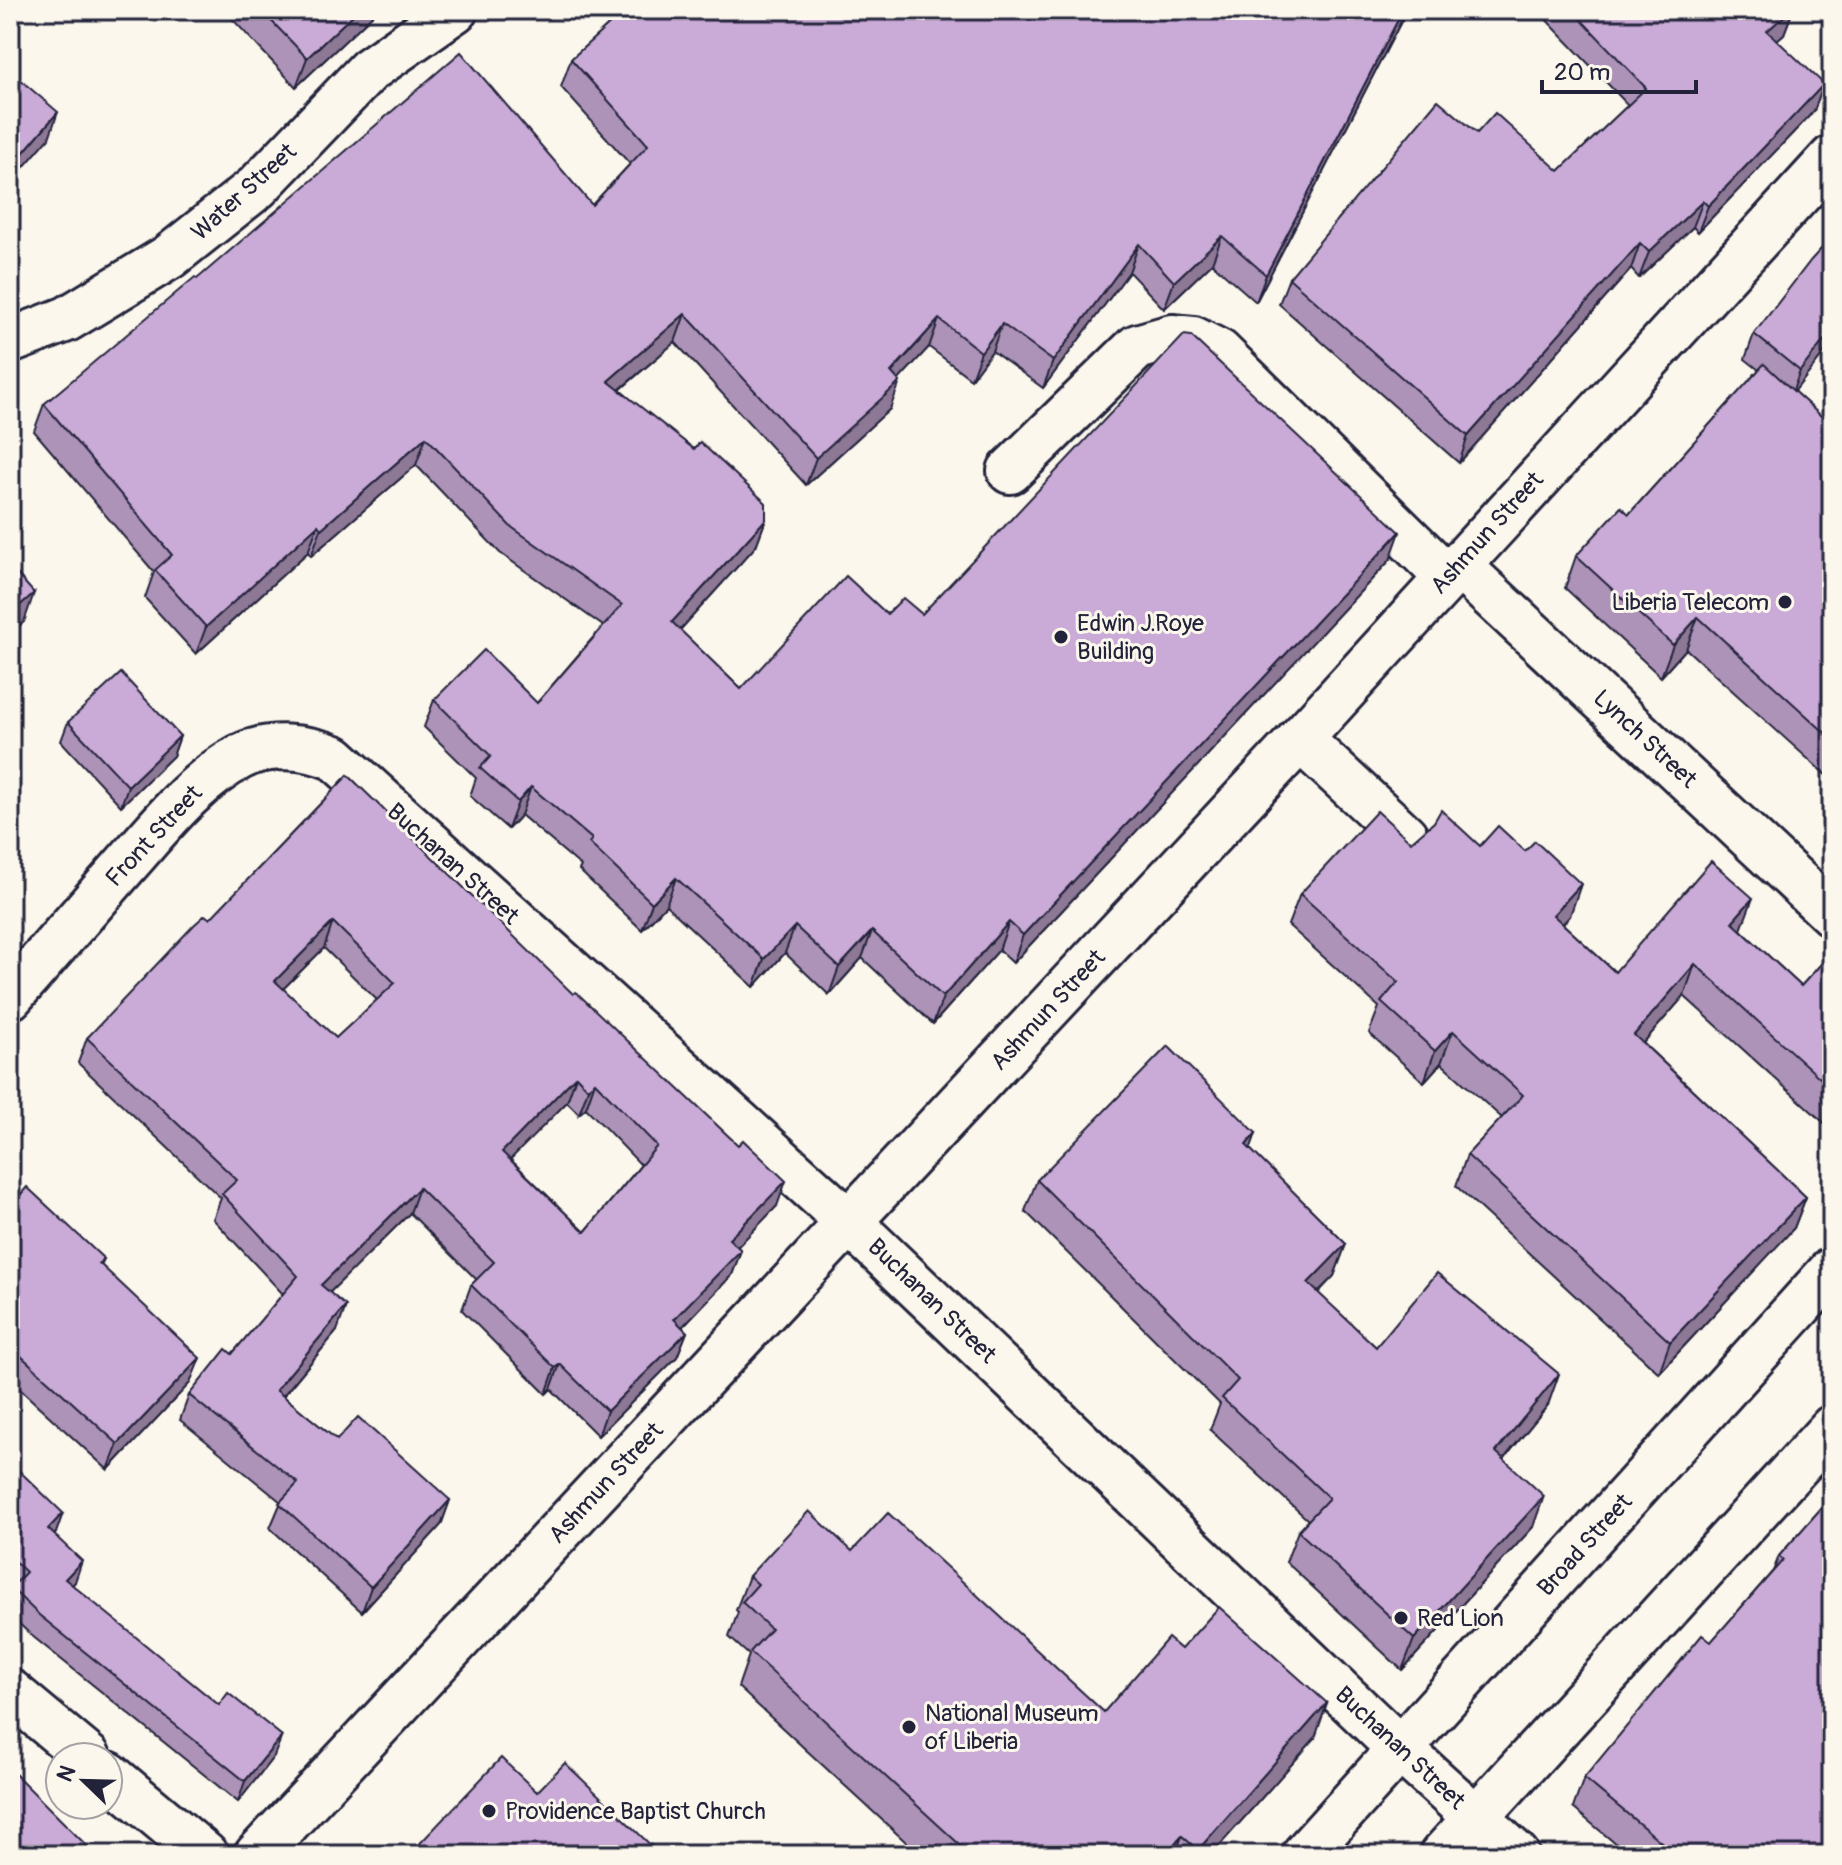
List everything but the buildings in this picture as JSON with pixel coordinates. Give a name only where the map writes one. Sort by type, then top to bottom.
[{"type":"street","name":"Water Street","points":[[10,341],[67,319],[169,257],[257,187],[369,70],[455,10]]},
{"type":"street","name":"Ashmun Street","points":[[257,1855],[1300,739],[1832,158]]},
{"type":"street","name":"Lynch Street","points":[[1010,471],[1137,347],[1172,337],[1193,339],[1219,352],[1452,571],[1832,914]]},
{"type":"street","points":[[1300,739],[1405,836]]},
{"type":"street","name":"Front Street","points":[[10,997],[172,813],[210,777],[241,756],[266,748],[293,748],[335,758]]},
{"type":"street","name":"Buchanan Street","points":[[335,758],[850,1223],[1401,1750],[1517,1855]]},
{"type":"street","name":"Broad Street","points":[[1304,1855],[1832,1270]]},
{"type":"street","points":[[1442,1855],[1832,1428]]},
{"type":"street","points":[[10,1692],[69,1741]]},
{"type":"street","points":[[124,1787],[205,1855]]},
{"type":"place","name":"Liberia Telecom","points":[[1785,602]]},
{"type":"place","name":"Edwin J.Roye Building","points":[[1061,637]]},
{"type":"place","name":"Red Lion","points":[[1401,1618]]},
{"type":"place","name":"National Museum of Liberia","points":[[909,1727]]},
{"type":"place","name":"Providence Baptist Church","points":[[489,1811]]}]
